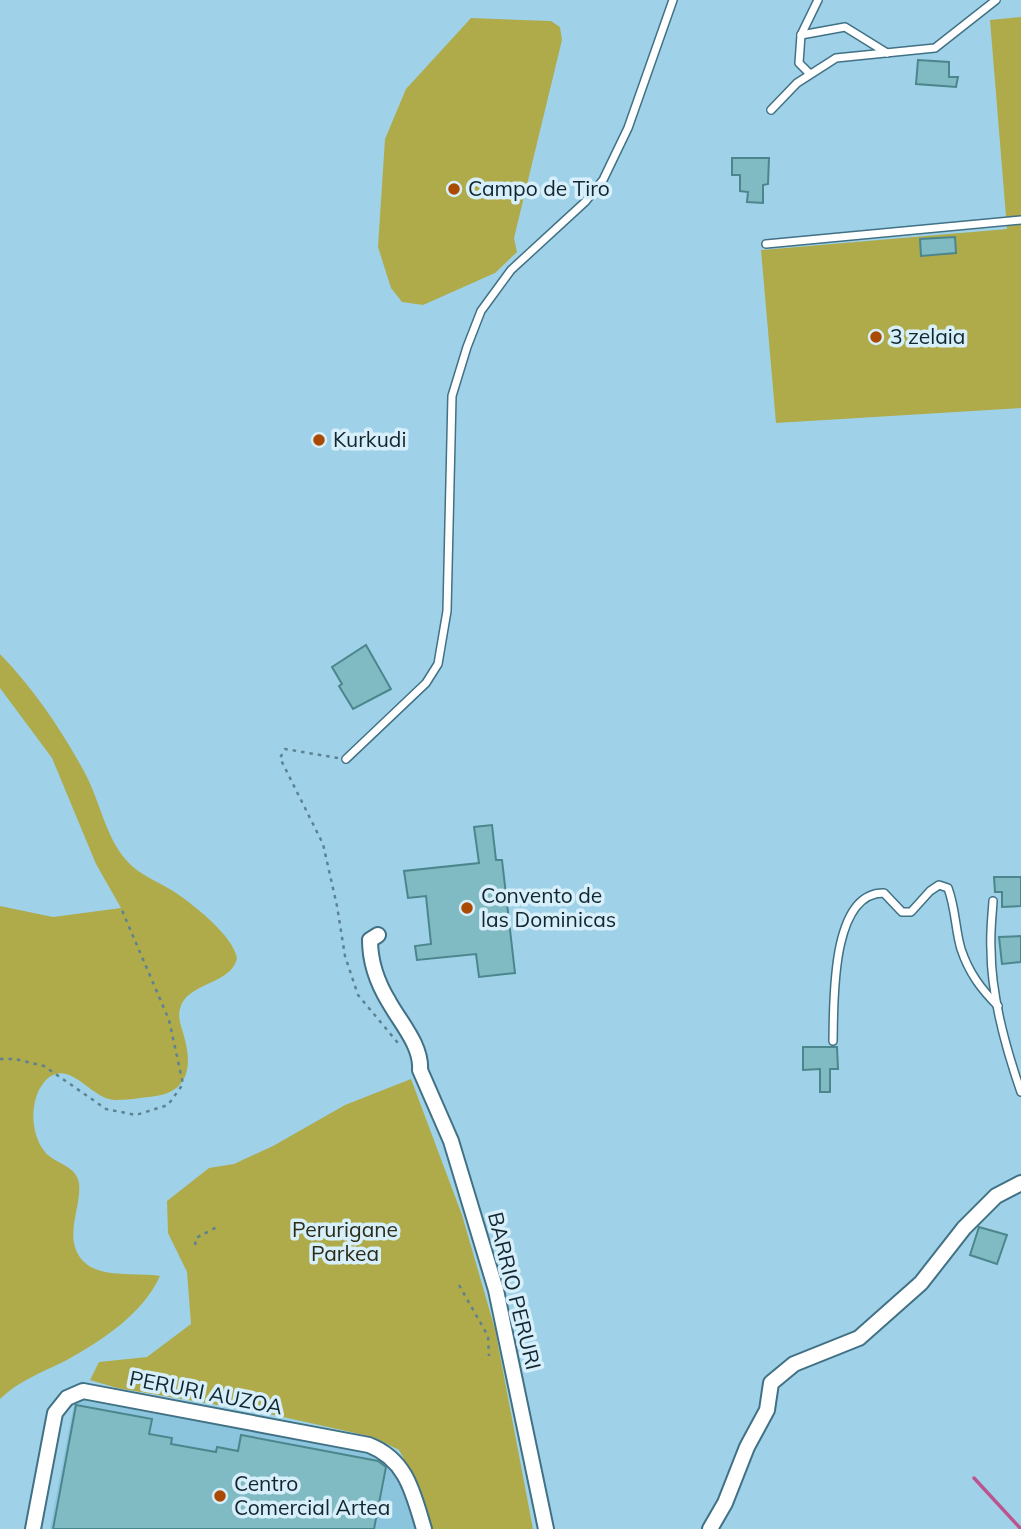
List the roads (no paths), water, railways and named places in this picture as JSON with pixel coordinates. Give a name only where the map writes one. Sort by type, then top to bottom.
[{"type":"street","name":"BARRIO PERURI","points":[[378,935],[370,940],[372,963],[387,999],[421,1058],[420,1070],[451,1141],[496,1290],[546,1529]]},
{"type":"street","points":[[710,1529],[725,1503],[747,1447],[767,1409],[771,1383],[794,1364],[859,1338],[921,1283],[964,1228],[996,1196],[1010,1186],[1021,1183]]},
{"type":"street","name":"PERURI AUZOA","points":[[33,1529],[55,1413],[67,1398],[83,1391],[369,1445],[383,1451],[398,1465],[412,1487],[424,1529]]},
{"type":"lane","points":[[346,759],[426,682],[438,663],[447,611],[452,396],[481,312],[511,270],[585,202],[603,180],[628,128],[673,0]]},
{"type":"lane","points":[[810,74],[799,63],[801,35],[818,0]]},
{"type":"lane","points":[[771,110],[810,74],[836,58],[935,48],[996,0]]},
{"type":"lane","points":[[801,35],[845,26],[887,54]]},
{"type":"lane","points":[[766,244],[1021,220]]},
{"type":"lane","points":[[832,1041],[835,972],[842,933],[866,897],[875,893],[884,893],[902,912],[911,912],[939,885],[948,888],[956,914],[961,948],[978,986],[998,1006]]},
{"type":"lane","points":[[993,901],[991,951],[998,1006],[1010,1061],[1021,1092]]},
{"type":"waterway","points":[[974,1478],[1021,1529]]},
{"type":"place","name":"Campo de Tiro","points":[[454,189]]},
{"type":"place","name":"3 zelaia","points":[[876,337]]},
{"type":"place","name":"Kurkudi","points":[[319,440]]},
{"type":"place","name":"Convento de las Dominicas","points":[[467,908]]},
{"type":"place","name":"Centro Comercial Artea","points":[[220,1496]]},
{"type":"park label","name":"Perurigane Parkea","points":[[345,1242]]}]
